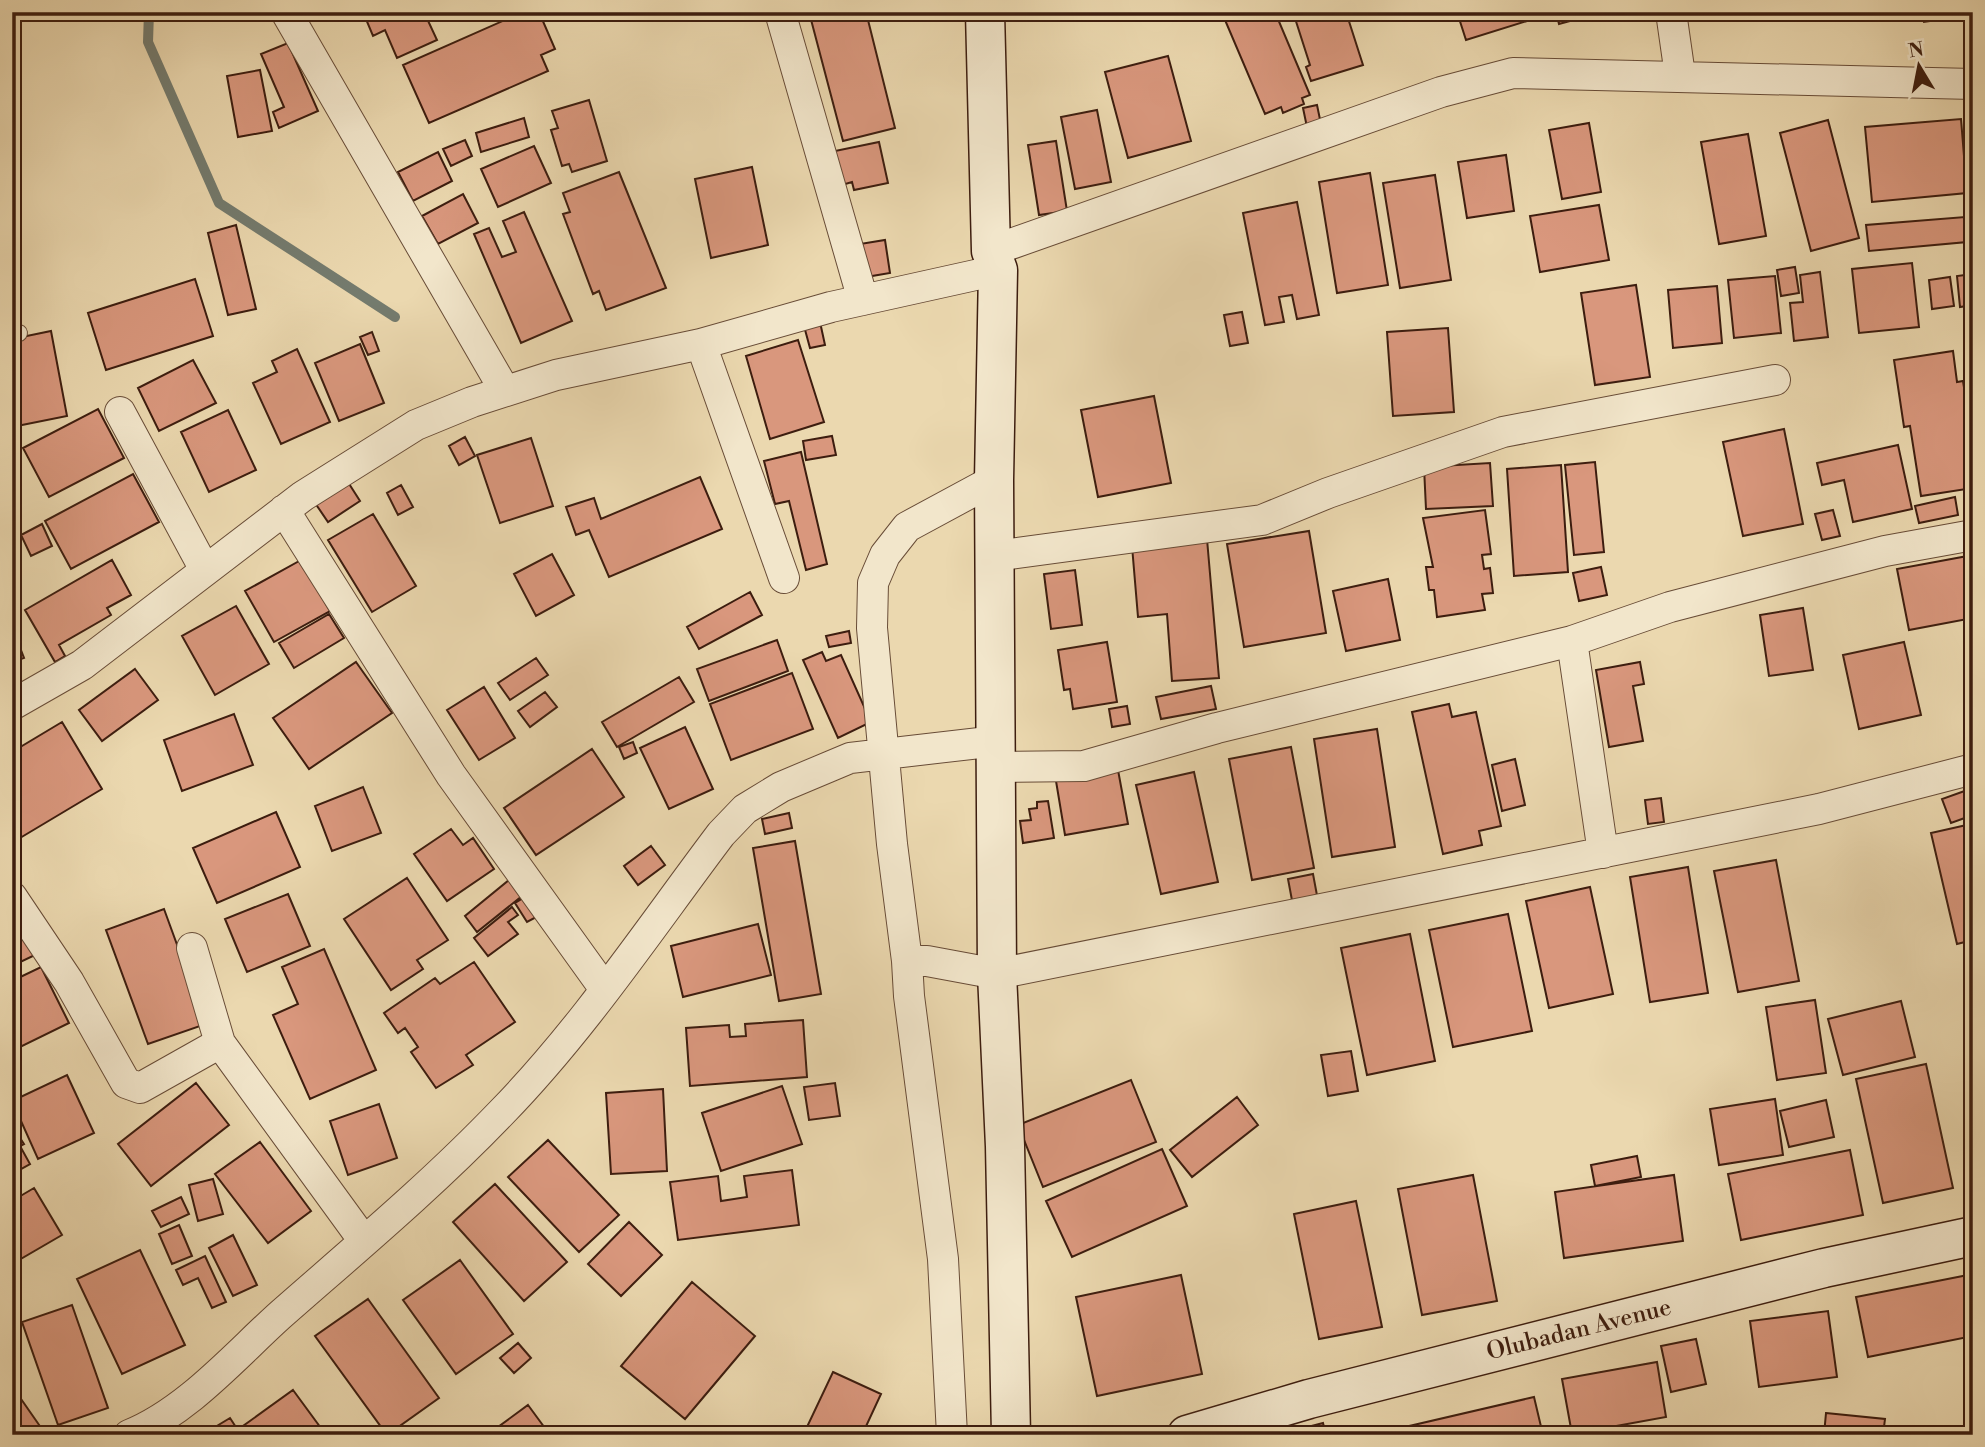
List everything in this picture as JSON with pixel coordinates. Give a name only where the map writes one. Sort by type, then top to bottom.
[{"type":"street","points":[[286,12],[505,391]]},
{"type":"street","points":[[780,12],[863,300]]},
{"type":"street","points":[[985,12],[995,260],[997,974],[1005,1146],[1012,1435]]},
{"type":"street","points":[[1671,12],[1680,75]]},
{"type":"street","points":[[12,705],[82,665],[284,510],[416,425],[556,375],[701,344],[863,300],[995,260],[1441,92],[1513,73],[1973,84]]},
{"type":"street","points":[[701,344],[784,578]]},
{"type":"street","points":[[995,556],[1262,520],[1503,432],[1774,380]]},
{"type":"street","points":[[120,412],[205,570]]},
{"type":"street","points":[[952,1435],[943,1259],[892,844],[872,628],[873,583],[885,555],[907,527],[994,480]]},
{"type":"street","points":[[284,510],[451,775],[604,988]]},
{"type":"street","points":[[144,1432],[191,1394],[364,1241],[502,1112],[604,988],[721,834],[744,808],[781,787],[850,758],[885,754],[997,754],[1084,765],[1217,728],[1572,641],[1683,604],[1885,551],[1973,535]]},
{"type":"street","points":[[1572,641],[1603,853]]},
{"type":"street","points":[[907,961],[927,961],[997,974],[1819,809],[1973,769]]},
{"type":"street","points":[[12,897],[69,982],[126,1083],[140,1088],[220,1043]]},
{"type":"street","points":[[192,948],[220,1043],[364,1241]]},
{"type":"street","name":"Olubadan Avenue","points":[[1187,1435],[1309,1399],[1824,1268],[1973,1236]]},
{"type":"building","points":[[363,12],[424,12],[437,40],[397,58],[385,30],[373,36]]},
{"type":"building","points":[[523,12],[539,12],[555,49],[541,55],[548,71],[429,123],[403,65]]},
{"type":"building","points":[[809,12],[866,12],[895,128],[843,141]]},
{"type":"building","points":[[1243,12],[1275,12],[1310,95],[1302,98],[1304,104],[1283,113],[1281,107],[1265,114],[1225,20]]},
{"type":"building","points":[[1293,12],[1346,12],[1363,65],[1311,81],[1306,67],[1310,65]]},
{"type":"building","points":[[1457,12],[1525,12],[1527,21],[1466,40]]},
{"type":"building","points":[[1556,12],[1603,12],[1559,24]]},
{"type":"building","points":[[1922,12],[1973,12],[1973,15],[1924,22]]},
{"type":"building","points":[[288,43],[318,111],[279,128],[273,112],[284,107],[261,54]]},
{"type":"building","points":[[1168,56],[1191,141],[1128,158],[1105,72]]},
{"type":"building","points":[[260,70],[272,131],[238,137],[227,76]]},
{"type":"building","points":[[589,100],[607,161],[572,172],[569,164],[562,166],[551,130],[558,128],[552,111]]},
{"type":"building","points":[[1317,105],[1322,129],[1308,132],[1303,108]]},
{"type":"building","points":[[1097,110],[1111,182],[1075,189],[1061,117]]},
{"type":"building","points":[[524,118],[529,137],[481,152],[476,133]]},
{"type":"building","points":[[1961,119],[1967,193],[1872,202],[1865,127]]},
{"type":"building","points":[[1828,120],[1859,238],[1811,251],[1780,133]]},
{"type":"building","points":[[1589,123],[1601,192],[1562,199],[1549,130]]},
{"type":"building","points":[[1748,134],[1766,236],[1719,244],[1701,142]]},
{"type":"building","points":[[465,140],[472,156],[451,166],[443,149]]},
{"type":"building","points":[[1056,141],[1067,211],[1039,215],[1028,145]]},
{"type":"building","points":[[879,142],[888,183],[854,190],[852,182],[842,185],[835,151]]},
{"type":"building","points":[[534,146],[551,183],[498,207],[481,169]]},
{"type":"building","points":[[1973,146],[1973,181],[1966,148]]},
{"type":"building","points":[[438,152],[452,181],[413,201],[398,172]]},
{"type":"building","points":[[1506,155],[1514,211],[1467,218],[1458,162]]},
{"type":"building","points":[[752,167],[768,245],[711,258],[695,179]]},
{"type":"building","points":[[619,172],[666,288],[606,310],[599,291],[593,294],[563,214],[570,212],[563,193]]},
{"type":"building","points":[[1370,173],[1388,285],[1337,293],[1319,182]]},
{"type":"building","points":[[1435,175],[1451,280],[1400,288],[1383,183]]},
{"type":"building","points":[[463,194],[478,223],[438,244],[422,216]]},
{"type":"building","points":[[1297,202],[1319,315],[1297,319],[1292,295],[1279,297],[1284,322],[1265,325],[1243,213]]},
{"type":"building","points":[[1599,205],[1609,260],[1540,272],[1530,216]]},
{"type":"building","points":[[524,212],[572,321],[521,343],[474,234],[489,228],[502,257],[516,252],[503,221]]},
{"type":"building","points":[[1965,217],[1967,242],[1869,251],[1866,225]]},
{"type":"building","points":[[236,225],[256,309],[228,315],[208,233]]},
{"type":"building","points":[[885,240],[890,273],[866,277],[860,244]]},
{"type":"building","points":[[1912,263],[1919,327],[1859,333],[1852,269]]},
{"type":"building","points":[[1795,267],[1799,293],[1781,296],[1777,270]]},
{"type":"building","points":[[1820,272],[1828,337],[1794,341],[1790,303],[1803,302],[1800,275]]},
{"type":"building","points":[[1973,274],[1973,305],[1960,307],[1957,276]]},
{"type":"building","points":[[1775,276],[1781,333],[1734,338],[1728,280]]},
{"type":"building","points":[[1950,277],[1954,306],[1932,309],[1929,280]]},
{"type":"building","points":[[195,279],[213,336],[106,370],[88,313]]},
{"type":"building","points":[[1636,285],[1650,377],[1595,385],[1581,293]]},
{"type":"building","points":[[1717,286],[1722,343],[1673,348],[1668,290]]},
{"type":"building","points":[[1242,312],[1248,343],[1230,346],[1224,315]]},
{"type":"building","points":[[820,322],[825,345],[810,348],[804,326]]},
{"type":"building","points":[[1448,328],[1454,412],[1393,416],[1387,332]]},
{"type":"building","points":[[51,331],[67,416],[12,427],[12,339]]},
{"type":"building","points":[[372,332],[379,351],[368,355],[360,337]]},
{"type":"building","points":[[798,340],[824,422],[770,439],[746,356]]},
{"type":"building","points":[[360,344],[384,403],[339,421],[315,363]]},
{"type":"building","points":[[297,349],[330,422],[281,444],[253,383],[277,372],[272,361]]},
{"type":"building","points":[[1953,351],[1957,382],[1963,381],[1973,444],[1973,488],[1921,496],[1910,426],[1904,427],[1894,360]]},
{"type":"building","points":[[193,360],[216,403],[159,431],[138,388]]},
{"type":"building","points":[[1154,396],[1171,483],[1098,497],[1081,410]]},
{"type":"building","points":[[98,409],[124,458],[49,497],[23,448]]},
{"type":"building","points":[[228,410],[256,470],[209,492],[181,432]]},
{"type":"building","points":[[1784,429],[1803,524],[1743,536],[1723,442]]},
{"type":"building","points":[[832,436],[836,455],[806,460],[803,441]]},
{"type":"building","points":[[465,437],[475,456],[459,465],[449,446]]},
{"type":"building","points":[[531,438],[553,506],[500,523],[477,455]]},
{"type":"building","points":[[1898,445],[1912,509],[1853,522],[1844,480],[1822,485],[1817,463]]},
{"type":"building","points":[[801,452],[827,564],[806,570],[789,501],[775,504],[764,461]]},
{"type":"building","points":[[1595,462],[1604,552],[1574,555],[1565,465]]},
{"type":"building","points":[[1490,463],[1493,506],[1426,509],[1424,467]]},
{"type":"building","points":[[1561,465],[1568,572],[1514,576],[1507,469]]},
{"type":"building","points":[[133,474],[159,522],[71,569],[45,521]]},
{"type":"building","points":[[700,477],[722,529],[609,577],[589,530],[576,535],[566,507],[594,498],[601,519]]},
{"type":"building","points":[[346,479],[360,501],[328,522],[313,500]]},
{"type":"building","points":[[401,485],[413,507],[398,515],[387,493]]},
{"type":"building","points":[[1955,497],[1958,515],[1919,523],[1915,506]]},
{"type":"building","points":[[1485,510],[1491,554],[1482,555],[1484,569],[1490,568],[1493,593],[1482,594],[1485,610],[1437,617],[1434,590],[1429,590],[1426,567],[1433,567],[1423,518]]},
{"type":"building","points":[[1833,510],[1840,536],[1822,540],[1815,514]]},
{"type":"building","points":[[373,514],[416,586],[372,612],[328,540]]},
{"type":"building","points":[[42,524],[52,546],[31,556],[21,535]]},
{"type":"building","points":[[1309,531],[1326,633],[1244,647],[1227,544]]},
{"type":"building","points":[[1207,539],[1219,678],[1172,681],[1167,614],[1138,617],[1132,546]]},
{"type":"building","points":[[552,554],[574,595],[536,616],[514,574]]},
{"type":"building","points":[[1973,555],[1973,618],[1909,630],[1897,569]]},
{"type":"building","points":[[112,560],[131,595],[107,608],[111,615],[59,645],[65,656],[55,662],[25,610]]},
{"type":"building","points":[[301,560],[330,611],[274,642],[245,591]]},
{"type":"building","points":[[1601,567],[1607,595],[1579,601],[1573,573]]},
{"type":"building","points":[[1075,570],[1082,625],[1051,629],[1044,574]]},
{"type":"building","points":[[1388,579],[1400,640],[1346,651],[1333,591]]},
{"type":"building","points":[[750,592],[762,615],[699,649],[687,627]]},
{"type":"building","points":[[236,606],[269,664],[215,695],[182,636]]},
{"type":"building","points":[[1803,608],[1813,670],[1769,676],[1760,615]]},
{"type":"building","points":[[329,614],[344,638],[294,668],[279,643]]},
{"type":"building","points":[[12,627],[24,658],[12,662]]},
{"type":"building","points":[[849,631],[851,643],[829,647],[826,636]]},
{"type":"building","points":[[777,640],[788,671],[709,701],[697,669]]},
{"type":"building","points":[[1107,642],[1117,702],[1073,709],[1070,689],[1064,690],[1058,650]]},
{"type":"building","points":[[1904,642],[1921,715],[1859,729],[1843,655]]},
{"type":"building","points":[[822,652],[826,661],[841,655],[871,722],[838,738],[803,660]]},
{"type":"building","points":[[536,658],[548,675],[510,700],[498,683]]},
{"type":"building","points":[[356,662],[392,713],[309,769],[273,718]]},
{"type":"building","points":[[1640,662],[1644,684],[1633,686],[1643,741],[1609,747],[1596,670]]},
{"type":"building","points":[[135,669],[158,700],[102,741],[79,710]]},
{"type":"building","points":[[792,673],[813,729],[731,760],[710,704]]},
{"type":"building","points":[[679,677],[694,702],[617,747],[602,722]]},
{"type":"building","points":[[1211,686],[1216,709],[1161,719],[1156,697]]},
{"type":"building","points":[[484,687],[515,738],[479,760],[447,710]]},
{"type":"building","points":[[545,692],[557,707],[530,727],[518,711]]},
{"type":"building","points":[[1449,704],[1452,717],[1476,712],[1501,826],[1479,831],[1482,845],[1443,854],[1412,712]]},
{"type":"building","points":[[1127,706],[1130,724],[1112,727],[1109,709]]},
{"type":"building","points":[[234,714],[253,765],[182,791],[164,740]]},
{"type":"building","points":[[62,722],[102,789],[20,838],[12,825],[12,752]]},
{"type":"building","points":[[685,727],[713,789],[669,809],[640,748]]},
{"type":"building","points":[[1377,729],[1395,847],[1332,857],[1314,739]]},
{"type":"building","points":[[633,742],[637,753],[624,759],[619,747]]},
{"type":"building","points":[[1291,747],[1314,868],[1252,880],[1229,759]]},
{"type":"building","points":[[592,749],[624,797],[536,855],[504,808]]},
{"type":"building","points":[[1515,759],[1525,805],[1502,811],[1492,765]]},
{"type":"building","points":[[1118,770],[1128,824],[1065,835],[1056,781]]},
{"type":"building","points":[[1194,772],[1218,882],[1161,894],[1136,785]]},
{"type":"building","points":[[363,787],[381,833],[332,851],[315,806]]},
{"type":"building","points":[[1973,788],[1973,815],[1951,823],[1942,799]]},
{"type":"building","points":[[1661,798],[1664,822],[1648,824],[1645,800]]},
{"type":"building","points":[[1048,801],[1054,838],[1023,843],[1020,821],[1031,820],[1029,809],[1037,808],[1037,802]]},
{"type":"building","points":[[276,812],[300,867],[217,903],[193,848]]},
{"type":"building","points":[[789,813],[792,828],[765,834],[762,819]]},
{"type":"building","points":[[1971,824],[1973,940],[1957,944],[1931,833]]},
{"type":"building","points":[[451,829],[463,845],[473,838],[494,869],[447,901],[414,854]]},
{"type":"building","points":[[795,841],[821,994],[779,1001],[753,848]]},
{"type":"building","points":[[651,846],[665,865],[638,885],[624,866]]},
{"type":"building","points":[[1776,860],[1799,981],[1738,992],[1714,871]]},
{"type":"building","points":[[1688,867],[1708,993],[1650,1002],[1630,877]]},
{"type":"building","points":[[1313,874],[1319,906],[1294,911],[1288,879]]},
{"type":"building","points":[[407,878],[448,940],[417,960],[423,969],[391,990],[344,919]]},
{"type":"building","points":[[509,880],[522,896],[477,932],[465,916]]},
{"type":"building","points":[[1590,887],[1613,994],[1549,1008],[1526,901]]},
{"type":"building","points":[[288,894],[310,946],[247,972],[225,919]]},
{"type":"building","points":[[530,894],[542,914],[527,922],[515,903]]},
{"type":"building","points":[[512,907],[518,915],[508,922],[518,934],[488,956],[474,938]]},
{"type":"building","points":[[164,909],[206,1024],[148,1044],[106,930]]},
{"type":"building","points":[[1508,914],[1532,1031],[1453,1047],[1429,930]]},
{"type":"building","points":[[20,924],[35,955],[12,966],[12,928]]},
{"type":"building","points":[[758,924],[771,975],[683,997],[671,946]]},
{"type":"building","points":[[1410,934],[1435,1061],[1367,1075],[1341,948]]},
{"type":"building","points":[[324,949],[376,1070],[310,1099],[273,1015],[298,1004],[282,967]]},
{"type":"building","points":[[474,962],[515,1022],[466,1055],[473,1065],[436,1088],[411,1052],[418,1047],[405,1028],[398,1033],[384,1013],[435,978],[440,984]]},
{"type":"building","points":[[41,967],[69,1023],[12,1051],[12,981]]},
{"type":"building","points":[[1815,1000],[1826,1073],[1777,1080],[1766,1007]]},
{"type":"building","points":[[1901,1001],[1915,1057],[1843,1075],[1828,1019]]},
{"type":"building","points":[[803,1020],[807,1077],[690,1086],[686,1028],[729,1025],[730,1037],[746,1036],[745,1024]]},
{"type":"building","points":[[1351,1051],[1358,1091],[1328,1096],[1321,1055]]},
{"type":"building","points":[[1926,1064],[1953,1188],[1883,1203],[1856,1079]]},
{"type":"building","points":[[67,1075],[94,1133],[38,1159],[12,1101]]},
{"type":"building","points":[[1131,1080],[1156,1142],[1043,1187],[1018,1125]]},
{"type":"building","points":[[196,1083],[229,1125],[151,1186],[118,1144]]},
{"type":"building","points":[[835,1083],[840,1116],[809,1120],[804,1087]]},
{"type":"building","points":[[782,1086],[802,1144],[721,1171],[702,1113]]},
{"type":"building","points":[[663,1089],[667,1171],[611,1174],[606,1093]]},
{"type":"building","points":[[1237,1097],[1258,1125],[1192,1177],[1170,1150]]},
{"type":"building","points":[[1775,1099],[1783,1155],[1719,1165],[1710,1109]]},
{"type":"building","points":[[1826,1100],[1834,1137],[1789,1147],[1780,1111]]},
{"type":"building","points":[[379,1104],[397,1158],[348,1175],[330,1121]]},
{"type":"building","points":[[15,1130],[24,1144],[20,1146],[30,1164],[12,1174],[12,1132]]},
{"type":"building","points":[[548,1140],[619,1215],[579,1252],[508,1177]]},
{"type":"building","points":[[260,1142],[311,1211],[268,1243],[215,1174]]},
{"type":"building","points":[[1162,1149],[1187,1206],[1072,1257],[1046,1201]]},
{"type":"building","points":[[1850,1150],[1863,1215],[1741,1240],[1728,1174]]},
{"type":"building","points":[[1637,1156],[1641,1177],[1595,1186],[1591,1165]]},
{"type":"building","points":[[792,1170],[799,1225],[678,1240],[670,1182],[718,1176],[721,1201],[747,1197],[744,1176]]},
{"type":"building","points":[[1473,1175],[1497,1301],[1422,1315],[1398,1189]]},
{"type":"building","points":[[1674,1175],[1683,1241],[1564,1258],[1555,1192]]},
{"type":"building","points":[[213,1179],[223,1214],[198,1221],[189,1185]]},
{"type":"building","points":[[495,1184],[567,1262],[524,1301],[453,1222]]},
{"type":"building","points":[[34,1188],[62,1235],[12,1264],[12,1201]]},
{"type":"building","points":[[181,1197],[189,1214],[161,1227],[152,1211]]},
{"type":"building","points":[[1356,1201],[1382,1327],[1319,1339],[1294,1214]]},
{"type":"building","points":[[629,1222],[662,1255],[621,1296],[588,1264]]},
{"type":"building","points":[[179,1225],[192,1256],[172,1264],[159,1234]]},
{"type":"building","points":[[233,1235],[257,1285],[233,1296],[209,1248]]},
{"type":"building","points":[[140,1250],[185,1345],[122,1374],[77,1279]]},
{"type":"building","points":[[205,1256],[226,1302],[212,1308],[198,1278],[183,1285],[176,1270]]},
{"type":"building","points":[[460,1260],[513,1334],[456,1374],[403,1300]]},
{"type":"building","points":[[1973,1274],[1973,1336],[1868,1357],[1856,1297]]},
{"type":"building","points":[[1181,1275],[1202,1374],[1097,1396],[1076,1297]]},
{"type":"building","points":[[692,1282],[755,1336],[685,1419],[621,1366]]},
{"type":"building","points":[[368,1299],[439,1398],[387,1435],[315,1336]]},
{"type":"building","points":[[72,1305],[108,1408],[58,1425],[22,1322]]},
{"type":"building","points":[[1828,1311],[1837,1377],[1759,1387],[1750,1321]]},
{"type":"building","points":[[1696,1339],[1706,1384],[1671,1392],[1661,1346]]},
{"type":"building","points":[[518,1343],[531,1358],[514,1373],[500,1358]]},
{"type":"building","points":[[1657,1362],[1666,1417],[1572,1434],[1562,1379]]},
{"type":"building","points":[[833,1372],[881,1394],[862,1435],[819,1435],[806,1429]]},
{"type":"building","points":[[12,1386],[44,1432],[40,1435],[12,1435]]},
{"type":"building","points":[[293,1390],[326,1435],[250,1435],[243,1426]]},
{"type":"building","points":[[1534,1397],[1543,1435],[1394,1435],[1392,1430]]},
{"type":"building","points":[[528,1405],[550,1435],[487,1435]]},
{"type":"building","points":[[1826,1413],[1885,1419],[1883,1435],[1824,1435]]},
{"type":"building","points":[[230,1418],[241,1435],[202,1435]]},
{"type":"building","points":[[1323,1423],[1326,1435],[1277,1435]]},
{"type":"building","points":[[1902,1428],[1962,1433],[1962,1435],[1901,1435]]},
{"type":"waterway","points":[[149,12],[148,42],[219,203],[395,317]]}]
